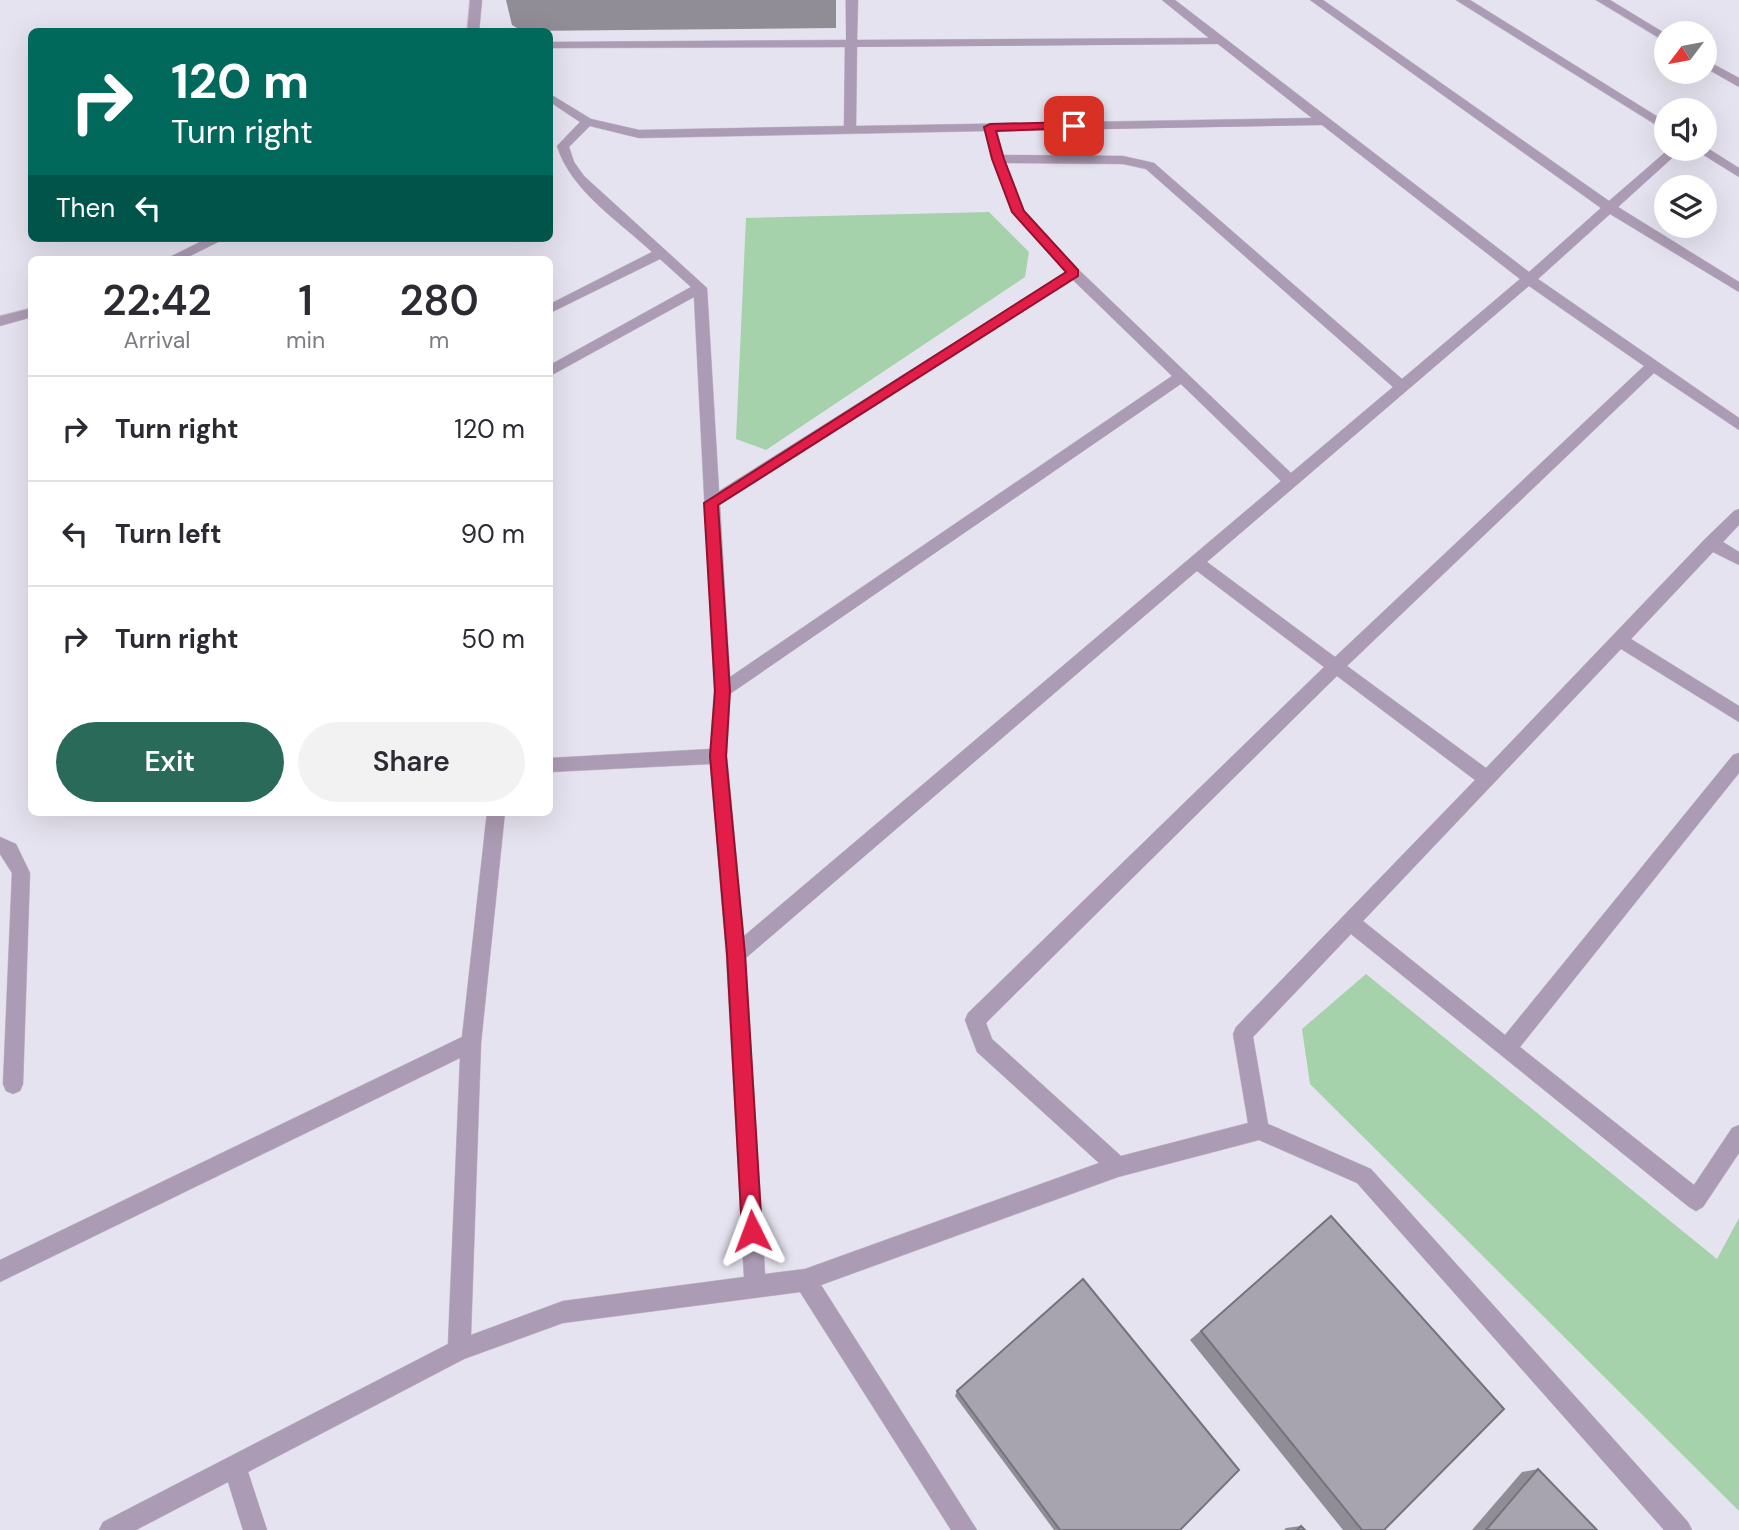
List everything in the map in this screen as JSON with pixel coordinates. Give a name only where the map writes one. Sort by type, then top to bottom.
[{"type":"street","points":[[473,28],[476,0]]},
{"type":"street","points":[[850,130],[852,0]]},
{"type":"street","points":[[1168,0],[1530,279],[1739,425]]},
{"type":"street","points":[[1316,0],[1610,208],[1739,288]]},
{"type":"street","points":[[1462,0],[1654,120]]},
{"type":"street","points":[[1602,0],[1654,32]]},
{"type":"street","points":[[553,45],[1222,41]]},
{"type":"street","points":[[1717,70],[1739,83]]},
{"type":"street","points":[[553,99],[587,122],[639,134],[1324,121]]},
{"type":"street","points":[[587,122],[563,146],[568,162],[580,178],[700,288],[722,691],[718,756],[736,954],[755,1286]]},
{"type":"street","points":[[990,127],[998,159],[1018,212],[1074,273],[1291,482]]},
{"type":"street","points":[[998,159],[1123,160],[1150,166],[1402,387]]},
{"type":"street","points":[[1717,159],[1739,173]]},
{"type":"street","points":[[736,954],[1530,279],[1663,161]]},
{"type":"street","points":[[180,256],[210,242]]},
{"type":"street","points":[[553,307],[661,253]]},
{"type":"street","points":[[711,503],[1074,273]]},
{"type":"street","points":[[553,369],[700,288]]},
{"type":"street","points":[[0,321],[28,313]]},
{"type":"street","points":[[1118,1167],[984,1045],[975,1020],[1336,666],[1654,366]]},
{"type":"street","points":[[722,691],[1182,376]]},
{"type":"street","points":[[1259,1130],[1243,1034],[1739,515]]},
{"type":"street","points":[[1712,543],[1739,559]]},
{"type":"street","points":[[1196,562],[1487,779]]},
{"type":"street","points":[[1619,640],[1739,715]]},
{"type":"street","points":[[553,765],[718,756]]},
{"type":"street","points":[[1507,1048],[1739,761]]},
{"type":"street","points":[[459,1350],[471,1043],[496,816]]},
{"type":"street","points":[[0,845],[10,850],[21,873],[13,1084]]},
{"type":"street","points":[[1350,922],[1696,1200],[1739,1135]]},
{"type":"street","points":[[0,1271],[471,1043]]},
{"type":"street","points":[[111,1530],[459,1350],[563,1312],[805,1280],[1118,1167],[1259,1130],[1364,1176],[1680,1530]]},
{"type":"street","points":[[805,1280],[965,1530]]},
{"type":"street","points":[[235,1467],[255,1530]]},
{"type":"green space","points":[[989,212],[1029,252],[1025,277],[766,450],[736,439],[746,218]]},
{"type":"green space","points":[[1366,974],[1717,1259],[1739,1218],[1739,1511],[1310,1084],[1302,1029]]},
{"type":"building","points":[[1331,1216],[1504,1409],[1384,1530],[1362,1530],[1201,1331]]},
{"type":"building","points":[[1083,1279],[1239,1470],[1180,1530],[1060,1530],[957,1391]]},
{"type":"building","points":[[1538,1469],[1597,1530],[1486,1530]]},
{"type":"route","points":[[752,1231],[736,954],[718,756],[722,691],[711,503],[1074,273],[1018,212],[998,159],[990,127],[1074,126]]}]
